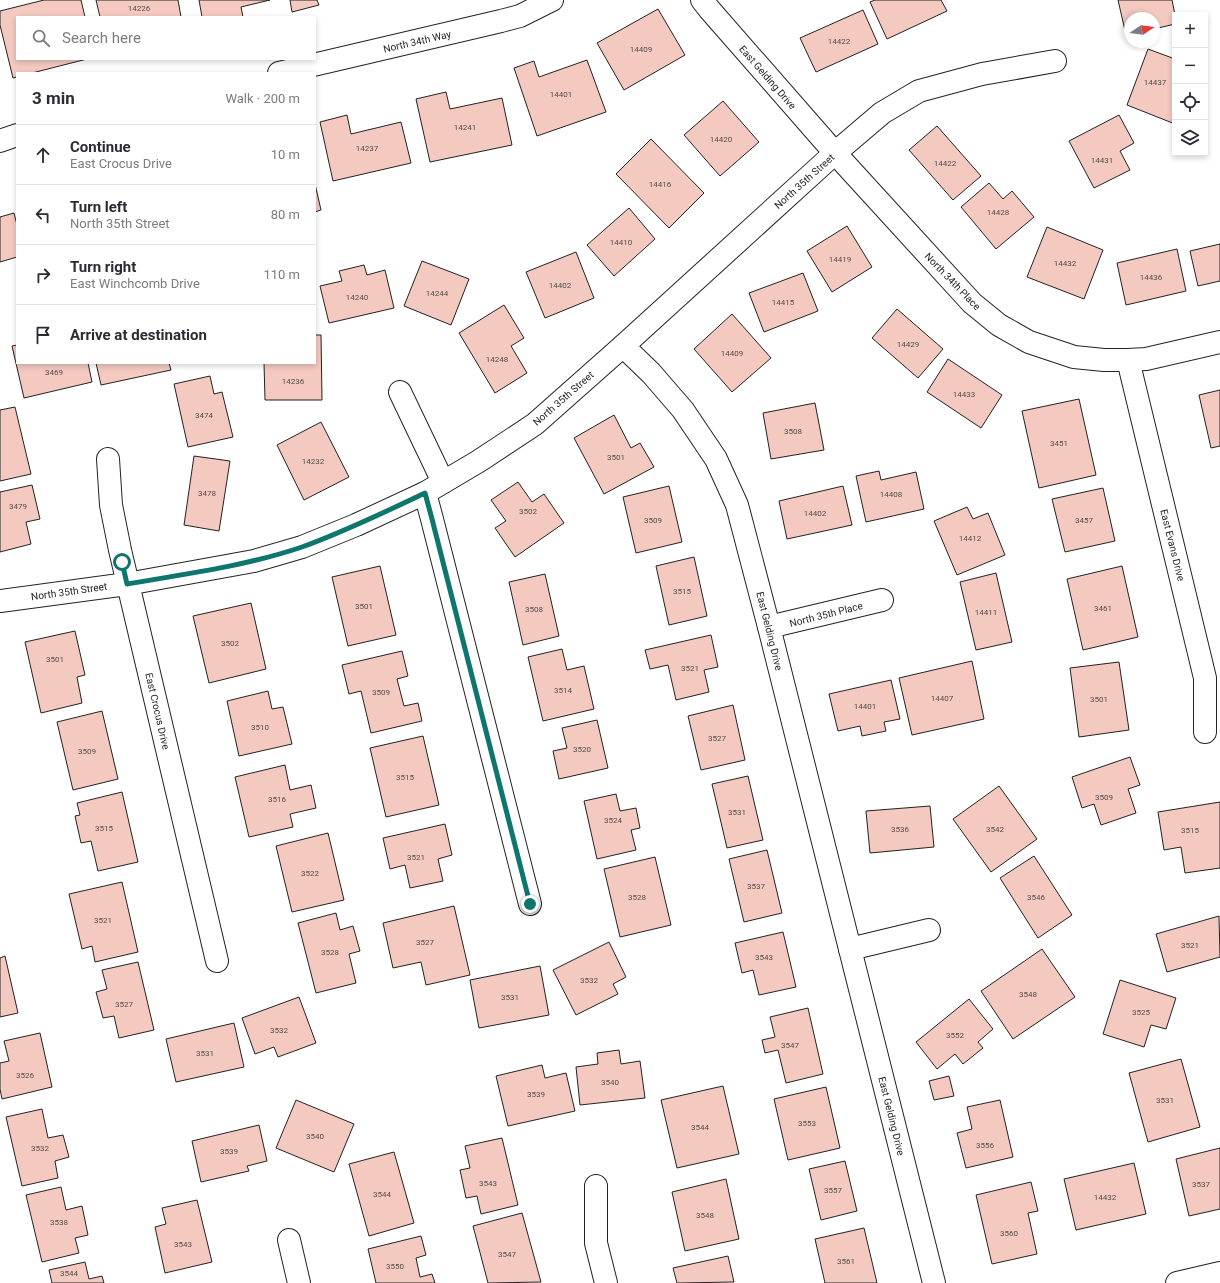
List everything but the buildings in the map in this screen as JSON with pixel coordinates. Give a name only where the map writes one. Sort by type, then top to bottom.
[{"type":"street","name":"North 34th Way","points":[[283,72],[502,21],[520,16],[552,0]]},
{"type":"street","name":"East Gelding Drive","points":[[702,0],[835,153]]},
{"type":"street","name":"North 35th Street","points":[[0,601],[127,584],[254,561],[302,547],[356,525],[425,493],[479,461],[535,424],[835,153],[882,113],[919,91],[982,74],[1055,61]]},
{"type":"street","points":[[0,141],[16,135]]},
{"type":"street","name":"North 34th Place","points":[[835,153],[972,303],[999,325],[1029,342],[1074,357],[1104,360],[1146,359],[1220,342]]},
{"type":"street","name":"East Gelding Drive","points":[[623,346],[651,373],[683,410],[716,459],[737,505],[934,1283]]},
{"type":"street","name":"East Evans Drive","points":[[1128,360],[1205,678],[1205,732]]},
{"type":"street","points":[[400,392],[443,482]]},
{"type":"street","name":"East Crocus Drive","points":[[108,459],[111,505],[127,584],[217,960]]},
{"type":"street","points":[[425,493],[530,904]]},
{"type":"street","name":"North 35th Place","points":[[769,627],[882,600]]},
{"type":"street","points":[[850,949],[929,930]]},
{"type":"street","points":[[596,1186],[596,1243],[606,1283]]},
{"type":"street","points":[[289,1240],[299,1283]]},
{"type":"street","points":[[1177,1283],[1220,1273]]},
{"type":"route","points":[[122,562],[127,584],[254,561],[302,547],[356,525],[425,493],[530,904]]}]
